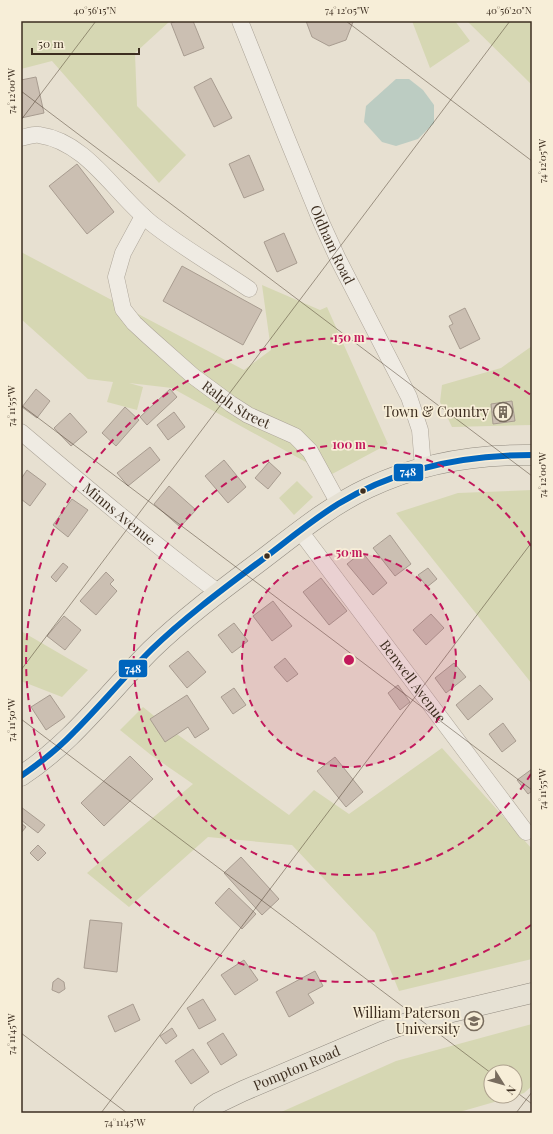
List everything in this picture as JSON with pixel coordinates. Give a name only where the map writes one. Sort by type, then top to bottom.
[{"type":"main road","points":[[21,776],[65,743],[151,650],[172,631],[300,531],[340,504],[367,488],[414,469],[452,460],[482,456],[532,456]]},
{"type":"main road","name":"Pompton Road","points":[[203,1113],[218,1103],[243,1091],[384,1031],[410,1022],[532,993]]},
{"type":"street","name":"Oldham Road","points":[[240,21],[322,224],[410,397],[420,430],[424,467]]},
{"type":"street","points":[[21,138],[38,135],[64,143],[88,160],[129,203],[154,226],[249,289]]},
{"type":"street","name":"Ralph Street","points":[[144,216],[123,253],[116,277],[123,309],[134,323],[193,376],[248,415],[295,436],[310,451],[340,504]]},
{"type":"street","name":"Minns Avenue","points":[[21,432],[95,495],[219,593]]},
{"type":"street","name":"Benwell Avenue","points":[[300,531],[526,832]]},
{"type":"green space","points":[[21,21],[170,21],[135,53],[137,106],[186,155],[159,183],[52,61],[21,69]]},
{"type":"green space","points":[[412,21],[455,21],[470,41],[430,68]]},
{"type":"green space","points":[[467,21],[532,21],[532,85]]},
{"type":"green space","points":[[21,252],[244,370],[271,350],[262,285],[320,310],[327,307],[388,444],[321,480],[313,466],[172,388],[129,383],[143,387],[137,410],[107,402],[113,382],[88,379],[21,319]]},
{"type":"green space","points":[[532,346],[532,425],[452,427],[440,402],[442,385],[501,368]]},
{"type":"green space","points":[[297,481],[313,497],[294,515],[279,498]]},
{"type":"green space","points":[[532,490],[532,684],[396,513],[458,493]]},
{"type":"green space","points":[[21,631],[88,670],[62,697],[21,681]]},
{"type":"green space","points":[[143,707],[174,732],[289,815],[314,790],[349,814],[442,748],[532,849],[532,959],[399,991],[375,933],[292,845],[208,837],[129,907],[87,873],[193,784],[151,755],[120,730]]},
{"type":"green space","points":[[532,1024],[532,1086],[524,1093],[523,1064],[483,1064],[483,1104],[487,1104],[456,1113],[279,1113],[396,1061]]},
{"type":"shaded area","points":[[396,79],[409,79],[423,90],[434,105],[434,123],[418,139],[396,146],[382,142],[364,122],[366,106]]},
{"type":"building","points":[[177,21],[193,21],[204,48],[184,56],[171,23]]},
{"type":"building","points":[[306,21],[353,22],[346,40],[329,46],[312,37]]},
{"type":"building","points":[[36,77],[44,113],[21,118],[21,80]]},
{"type":"building","points":[[211,78],[232,118],[214,127],[194,87]]},
{"type":"building","points":[[249,155],[264,190],[244,198],[229,164]]},
{"type":"building","points":[[77,164],[114,212],[87,234],[49,186]]},
{"type":"building","points":[[284,233],[297,263],[277,272],[264,242]]},
{"type":"building","points":[[182,266],[262,310],[243,345],[163,301]]},
{"type":"building","points":[[465,308],[480,339],[460,349],[449,326],[453,324],[449,316]]},
{"type":"building","points":[[36,389],[50,401],[37,418],[22,407]]},
{"type":"building","points":[[170,389],[177,397],[147,425],[140,417]]},
{"type":"building","name":"Town & Country","points":[[512,401],[515,421],[493,424],[491,404]]},
{"type":"building","points":[[125,407],[139,420],[116,446],[102,433]]},
{"type":"building","points":[[174,412],[185,427],[168,440],[157,425]]},
{"type":"building","points":[[70,413],[87,432],[71,446],[54,428]]},
{"type":"building","points":[[150,447],[160,460],[128,486],[117,473]]},
{"type":"building","points":[[224,460],[246,487],[228,503],[205,476]]},
{"type":"building","points":[[269,462],[281,473],[268,489],[255,478]]},
{"type":"building","points":[[27,470],[46,484],[30,506],[21,499],[21,479]]},
{"type":"building","points":[[169,486],[196,510],[180,527],[154,504]]},
{"type":"building","points":[[72,499],[88,510],[68,537],[53,525]]},
{"type":"building","points":[[390,535],[411,564],[395,576],[373,548]]},
{"type":"building","points":[[362,552],[387,583],[373,595],[347,564]]},
{"type":"building","points":[[63,563],[68,567],[56,582],[51,577]]},
{"type":"building","points":[[428,568],[437,579],[427,587],[418,575]]},
{"type":"building","points":[[106,572],[114,580],[110,584],[117,591],[96,615],[80,601]]},
{"type":"building","points":[[321,578],[347,611],[329,625],[303,592]]},
{"type":"building","points":[[273,601],[292,626],[272,641],[253,616]]},
{"type":"building","points":[[431,614],[444,628],[426,645],[413,630]]},
{"type":"building","points":[[64,616],[81,630],[65,650],[47,636]]},
{"type":"building","points":[[234,623],[248,641],[232,653],[218,635]]},
{"type":"building","points":[[188,651],[206,672],[187,688],[169,666]]},
{"type":"building","points":[[285,658],[298,674],[287,682],[274,667]]},
{"type":"building","points":[[454,663],[466,677],[446,693],[435,678]]},
{"type":"building","points":[[398,685],[410,702],[400,710],[388,693]]},
{"type":"building","points":[[480,685],[493,699],[468,720],[456,705]]},
{"type":"building","points":[[234,688],[246,705],[233,714],[221,697]]},
{"type":"building","points":[[50,695],[65,717],[46,730],[31,707]]},
{"type":"building","points":[[187,695],[209,729],[195,738],[188,727],[165,742],[150,719]]},
{"type":"building","points":[[503,723],[516,741],[502,752],[489,734]]},
{"type":"building","points":[[130,756],[153,779],[104,826],[81,803]]},
{"type":"building","points":[[335,757],[363,792],[346,807],[317,771]]},
{"type":"building","points":[[532,769],[532,791],[528,794],[517,780]]},
{"type":"building","points":[[21,807],[45,825],[38,833],[21,820]]},
{"type":"building","points":[[21,823],[26,827],[21,833]]},
{"type":"building","points":[[38,845],[46,853],[38,861],[30,853]]},
{"type":"building","points":[[241,857],[279,899],[262,915],[224,873]]},
{"type":"building","points":[[229,888],[256,914],[242,929],[215,903]]},
{"type":"building","points":[[90,920],[122,923],[117,972],[84,968]]},
{"type":"building","points":[[244,960],[258,980],[235,995],[221,975]]},
{"type":"building","points":[[315,971],[323,986],[308,994],[314,1003],[289,1017],[276,992]]},
{"type":"building","points":[[58,978],[64,982],[65,989],[59,993],[52,990],[53,982]]},
{"type":"building","points":[[203,999],[216,1020],[199,1029],[187,1008]]},
{"type":"building","points":[[133,1004],[140,1020],[115,1032],[108,1016]]},
{"type":"building","points":[[172,1028],[177,1036],[166,1044],[160,1036]]},
{"type":"building","points":[[223,1033],[237,1055],[221,1065],[207,1043]]},
{"type":"building","points":[[193,1049],[209,1072],[191,1084],[175,1061]]},
{"type":"transit line","name":"748","points":[[21,776],[49,756],[68,738],[141,660],[176,627],[317,518],[338,504],[384,481],[432,466],[481,458],[532,455]]},
{"type":"place","name":"Town & Country","points":[[503,412]]},
{"type":"place","name":"William Paterson University","points":[[474,1021]]}]
